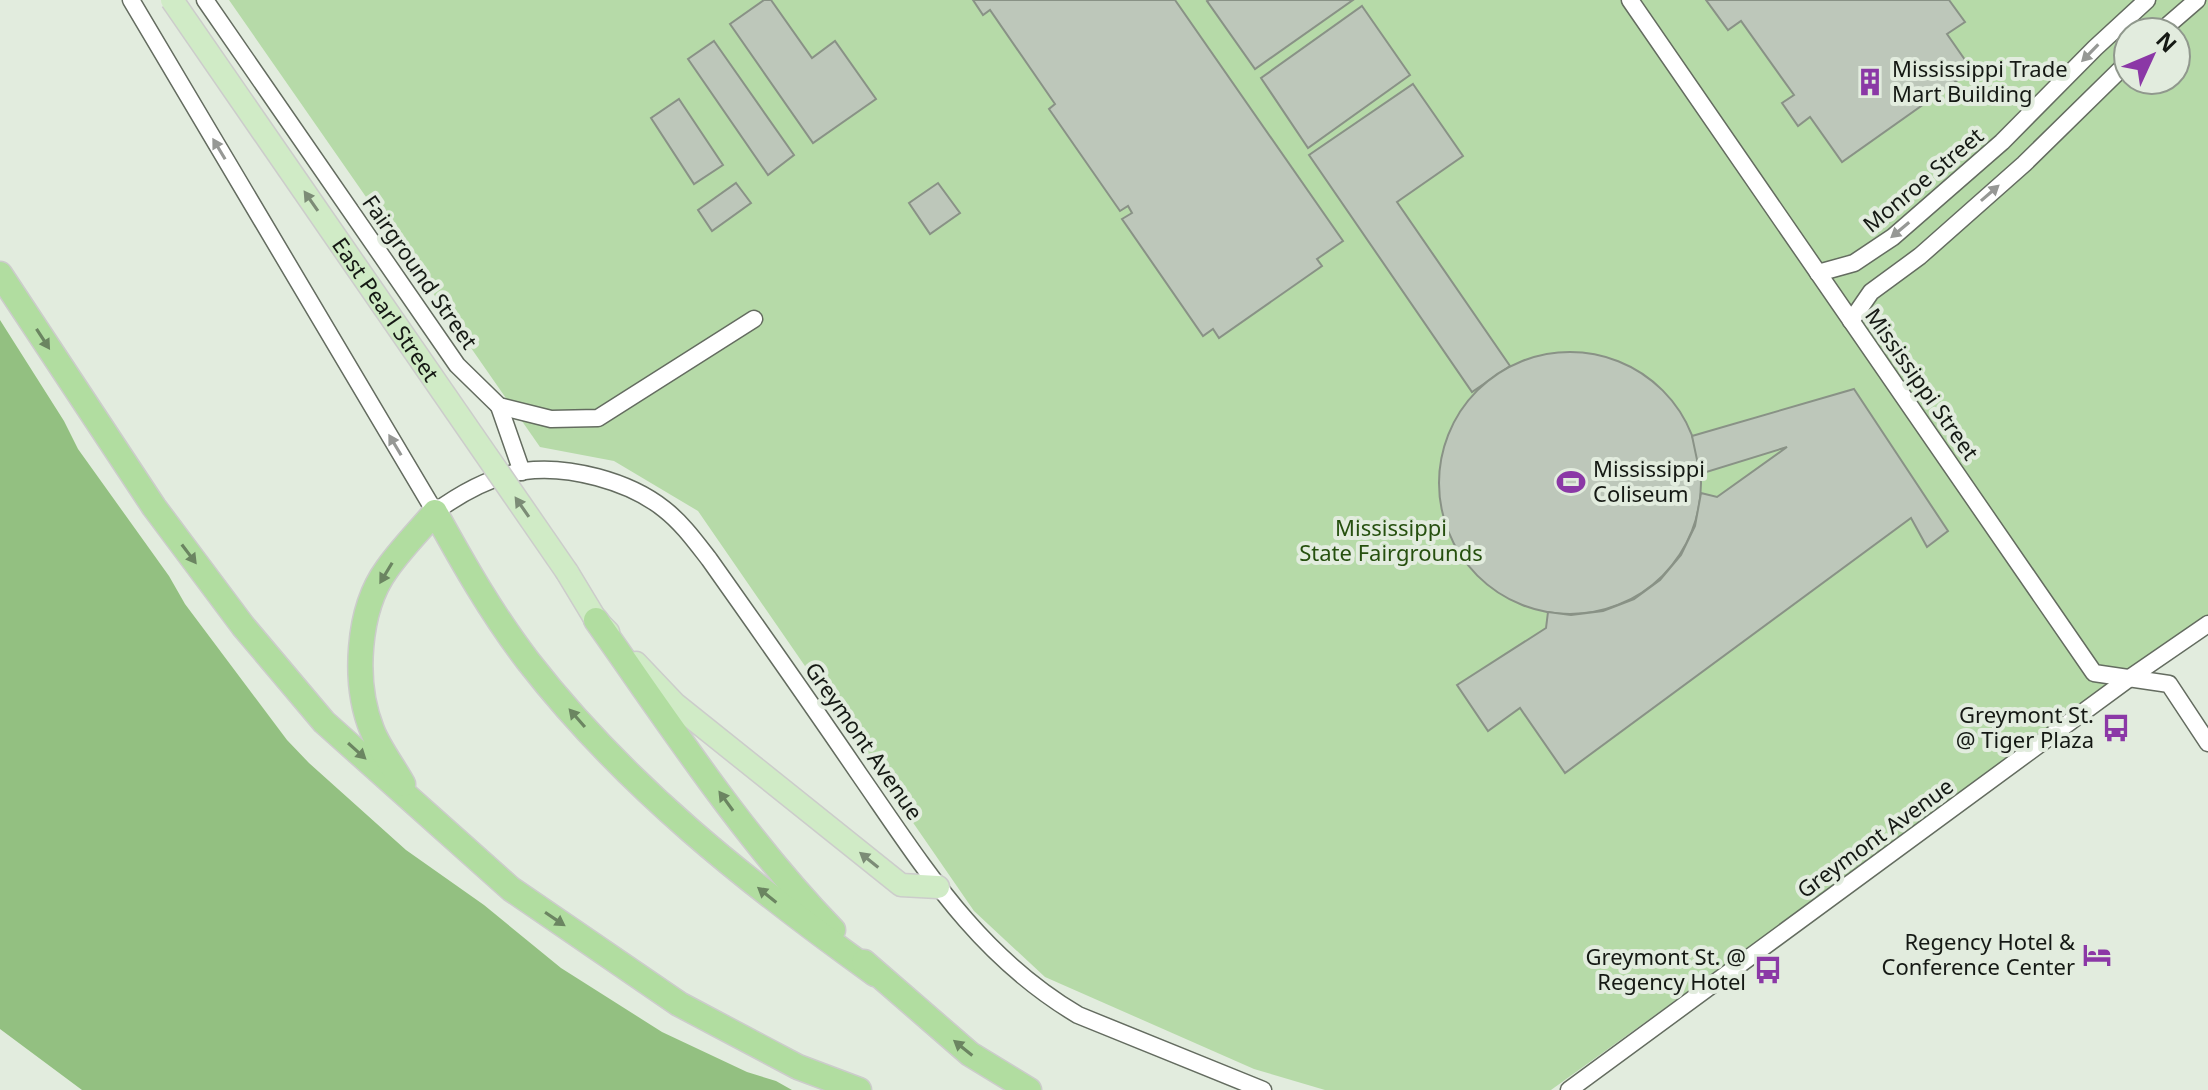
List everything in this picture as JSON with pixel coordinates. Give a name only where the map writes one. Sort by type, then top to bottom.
[{"type":"highway","points":[[0,274],[154,507],[243,626],[324,722],[511,889],[679,1004],[798,1067],[859,1090]]},
{"type":"highway","points":[[413,802],[372,730],[361,690],[359,653],[368,610],[385,571],[435,512],[479,591],[528,662],[617,763],[695,837],[744,877],[875,974],[970,1054],[1029,1090]]},
{"type":"highway","points":[[596,620],[730,808],[795,890],[875,974]]},
{"type":"main road","name":"East Pearl Street","points":[[172,0],[567,572],[596,620],[675,704],[901,885],[938,887]]},
{"type":"street","points":[[131,0],[435,512]]},
{"type":"street","name":"Fairground Street","points":[[205,0],[457,365],[499,406]]},
{"type":"street","name":"Mississippi Street","points":[[1630,0],[2094,673],[2169,684],[2208,743]]},
{"type":"street","name":"Monroe Street","points":[[1818,273],[1854,263],[1893,237],[2002,142],[2147,0]]},
{"type":"street","points":[[2178,16],[2197,0]]},
{"type":"street","points":[[1851,321],[1871,292],[1920,256],[2024,164],[2112,78]]},
{"type":"street","points":[[499,406],[551,419],[598,418],[754,319]]},
{"type":"street","points":[[499,406],[522,472]]},
{"type":"street","name":"Greymont Avenue","points":[[435,512],[475,487],[522,472],[549,470],[606,481],[634,491],[662,507],[684,527],[938,887],[997,956],[1054,1001],[1107,1029],[1263,1090]]},
{"type":"street","name":"Greymont Avenue","points":[[1569,1090],[2131,677],[2208,624]]},
{"type":"green space","name":"Mississippi State Fairgrounds","points":[[229,0],[2208,0],[2208,617],[1551,1090],[1325,1090],[1254,1069],[1045,977],[974,911],[698,511],[614,461],[540,447]]},
{"type":"green space","points":[[0,320],[64,421],[78,449],[169,576],[185,604],[287,740],[309,763],[406,850],[484,905],[561,968],[662,1032],[792,1090],[82,1090],[0,1029]]},
{"type":"building","points":[[764,0],[771,0],[812,58],[835,41],[876,99],[813,143],[730,24]]},
{"type":"building","points":[[973,0],[1175,0],[1343,241],[1317,259],[1322,266],[1219,338],[1213,329],[1203,336],[1122,219],[1132,213],[1128,206],[1120,211],[1049,109],[1055,104],[990,10],[983,15]]},
{"type":"building","points":[[1209,0],[1353,0],[1255,69]]},
{"type":"building","name":"Mississippi Trade Mart Building","points":[[1706,0],[1949,0],[1965,22],[1947,34],[1972,70],[1842,162],[1810,117],[1798,126],[1782,103],[1794,95],[1741,21],[1728,30]]},
{"type":"building","points":[[1362,6],[1410,75],[1308,148],[1261,78]]},
{"type":"building","points":[[714,41],[794,155],[768,175],[688,59]]},
{"type":"building","points":[[1413,84],[1463,156],[1397,202],[1510,366],[1472,392],[1309,155]]},
{"type":"building","points":[[679,99],[723,165],[694,184],[651,118]]},
{"type":"building","points":[[736,183],[751,203],[712,231],[698,210]]},
{"type":"building","points":[[938,183],[960,213],[930,234],[909,203]]},
{"type":"building","name":"Mississippi Coliseum","points":[[1570,352],[1620,362],[1643,374],[1671,400],[1691,433],[1701,483],[1691,533],[1679,556],[1653,584],[1620,604],[1570,614],[1520,604],[1497,592],[1469,566],[1449,533],[1439,483],[1449,433],[1461,410],[1487,382],[1520,362]]},
{"type":"building","points":[[1854,389],[1948,531],[1927,547],[1911,518],[1565,773],[1520,708],[1488,731],[1457,685],[1546,628],[1548,612],[1571,615],[1603,611],[1634,599],[1660,580],[1681,555],[1695,526],[1701,493],[1717,497],[1787,447],[1700,474],[1692,436]]},
{"type":"place","name":"Mississippi Trade Mart Building","points":[[1870,82]]},
{"type":"place","name":"Mississippi Coliseum","points":[[1571,482]]},
{"type":"place","name":"Greymont St. @ Tiger Plaza","points":[[2116,728]]},
{"type":"place","name":"Regency Hotel & Conference Center","points":[[2097,955]]},
{"type":"place","name":"Greymont St. @ Regency Hotel","points":[[1768,970]]}]
